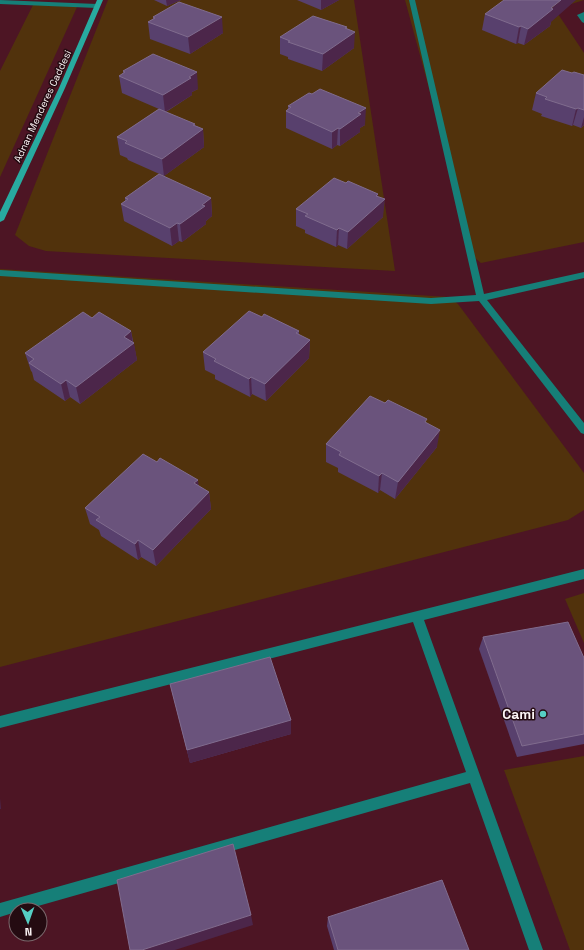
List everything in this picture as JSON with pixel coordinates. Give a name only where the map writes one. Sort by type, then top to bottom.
[{"type":"street","points":[[412,0],[481,298],[584,430]]},
{"type":"street","points":[[0,2],[99,3]]},
{"type":"street","name":"Adnan Menderes Caddesi","points":[[0,220],[62,88],[99,3]]},
{"type":"street","points":[[584,14],[580,15],[584,21]]},
{"type":"street","points":[[0,273],[431,301],[481,298],[584,275]]},
{"type":"street","points":[[0,722],[584,574]]},
{"type":"street","points":[[417,617],[536,950]]},
{"type":"street","points":[[0,910],[474,776]]},
{"type":"shaded area","points":[[108,0],[354,0],[395,271],[46,251],[29,246],[15,235]]},
{"type":"shaded area","points":[[405,0],[584,0],[565,6],[558,14],[584,53],[584,242],[481,263],[475,258]]},
{"type":"shaded area","points":[[34,3],[72,3],[77,7],[0,177],[0,71]]},
{"type":"shaded area","points":[[0,269],[449,297],[458,304],[584,473],[584,510],[568,520],[0,667]]},
{"type":"shaded area","points":[[584,593],[584,643],[565,599]]},
{"type":"shaded area","points":[[584,756],[584,950],[570,950],[504,770]]},
{"type":"building","points":[[504,0],[561,0],[551,8],[553,9],[528,29],[485,14]]},
{"type":"building","points":[[179,2],[222,17],[188,37],[148,22],[155,18],[153,17]]},
{"type":"building","points":[[313,16],[347,27],[345,28],[355,32],[323,54],[288,42],[290,41],[280,37]]},
{"type":"building","points":[[153,54],[197,72],[189,77],[191,78],[163,95],[119,76],[125,72],[123,71]]},
{"type":"building","points":[[562,70],[584,75],[584,110],[578,108],[576,109],[545,99],[547,97],[536,93]]},
{"type":"building","points":[[320,89],[366,108],[358,113],[361,114],[340,129],[338,128],[332,132],[286,111],[291,107],[288,106],[309,93],[312,94]]},
{"type":"building","points":[[159,109],[195,124],[193,125],[203,129],[162,159],[125,143],[127,141],[117,137]]},
{"type":"building","points":[[159,174],[211,198],[202,205],[205,206],[180,224],[177,223],[170,228],[121,204],[128,199],[125,198]]},
{"type":"building","points":[[334,178],[346,183],[348,181],[378,194],[376,196],[385,199],[348,232],[339,228],[337,230],[305,216],[308,214],[296,209]]},
{"type":"building","points":[[249,311],[262,317],[264,314],[299,331],[296,333],[310,340],[265,384],[251,377],[249,379],[214,361],[216,359],[203,352]]},
{"type":"building","points":[[83,312],[92,318],[99,312],[131,331],[124,337],[134,343],[76,387],[66,380],[61,384],[29,363],[34,359],[25,353]]},
{"type":"building","points":[[370,396],[385,403],[388,400],[427,419],[425,422],[440,430],[398,482],[382,473],[379,476],[339,455],[341,452],[326,444]]},
{"type":"building","points":[[143,454],[157,462],[160,458],[198,480],[194,483],[209,492],[153,550],[138,540],[135,544],[96,520],[100,517],[85,508]]},
{"type":"building","name":"Cami","points":[[568,622],[584,658],[584,734],[522,746],[483,637]]},
{"type":"building","points":[[270,657],[291,720],[187,750],[170,684]]},
{"type":"building","points":[[233,844],[251,915],[142,950],[130,950],[117,880]]},
{"type":"building","points":[[442,880],[469,950],[338,950],[328,917]]},
{"type":"place","name":"Cami","points":[[543,714]]}]
